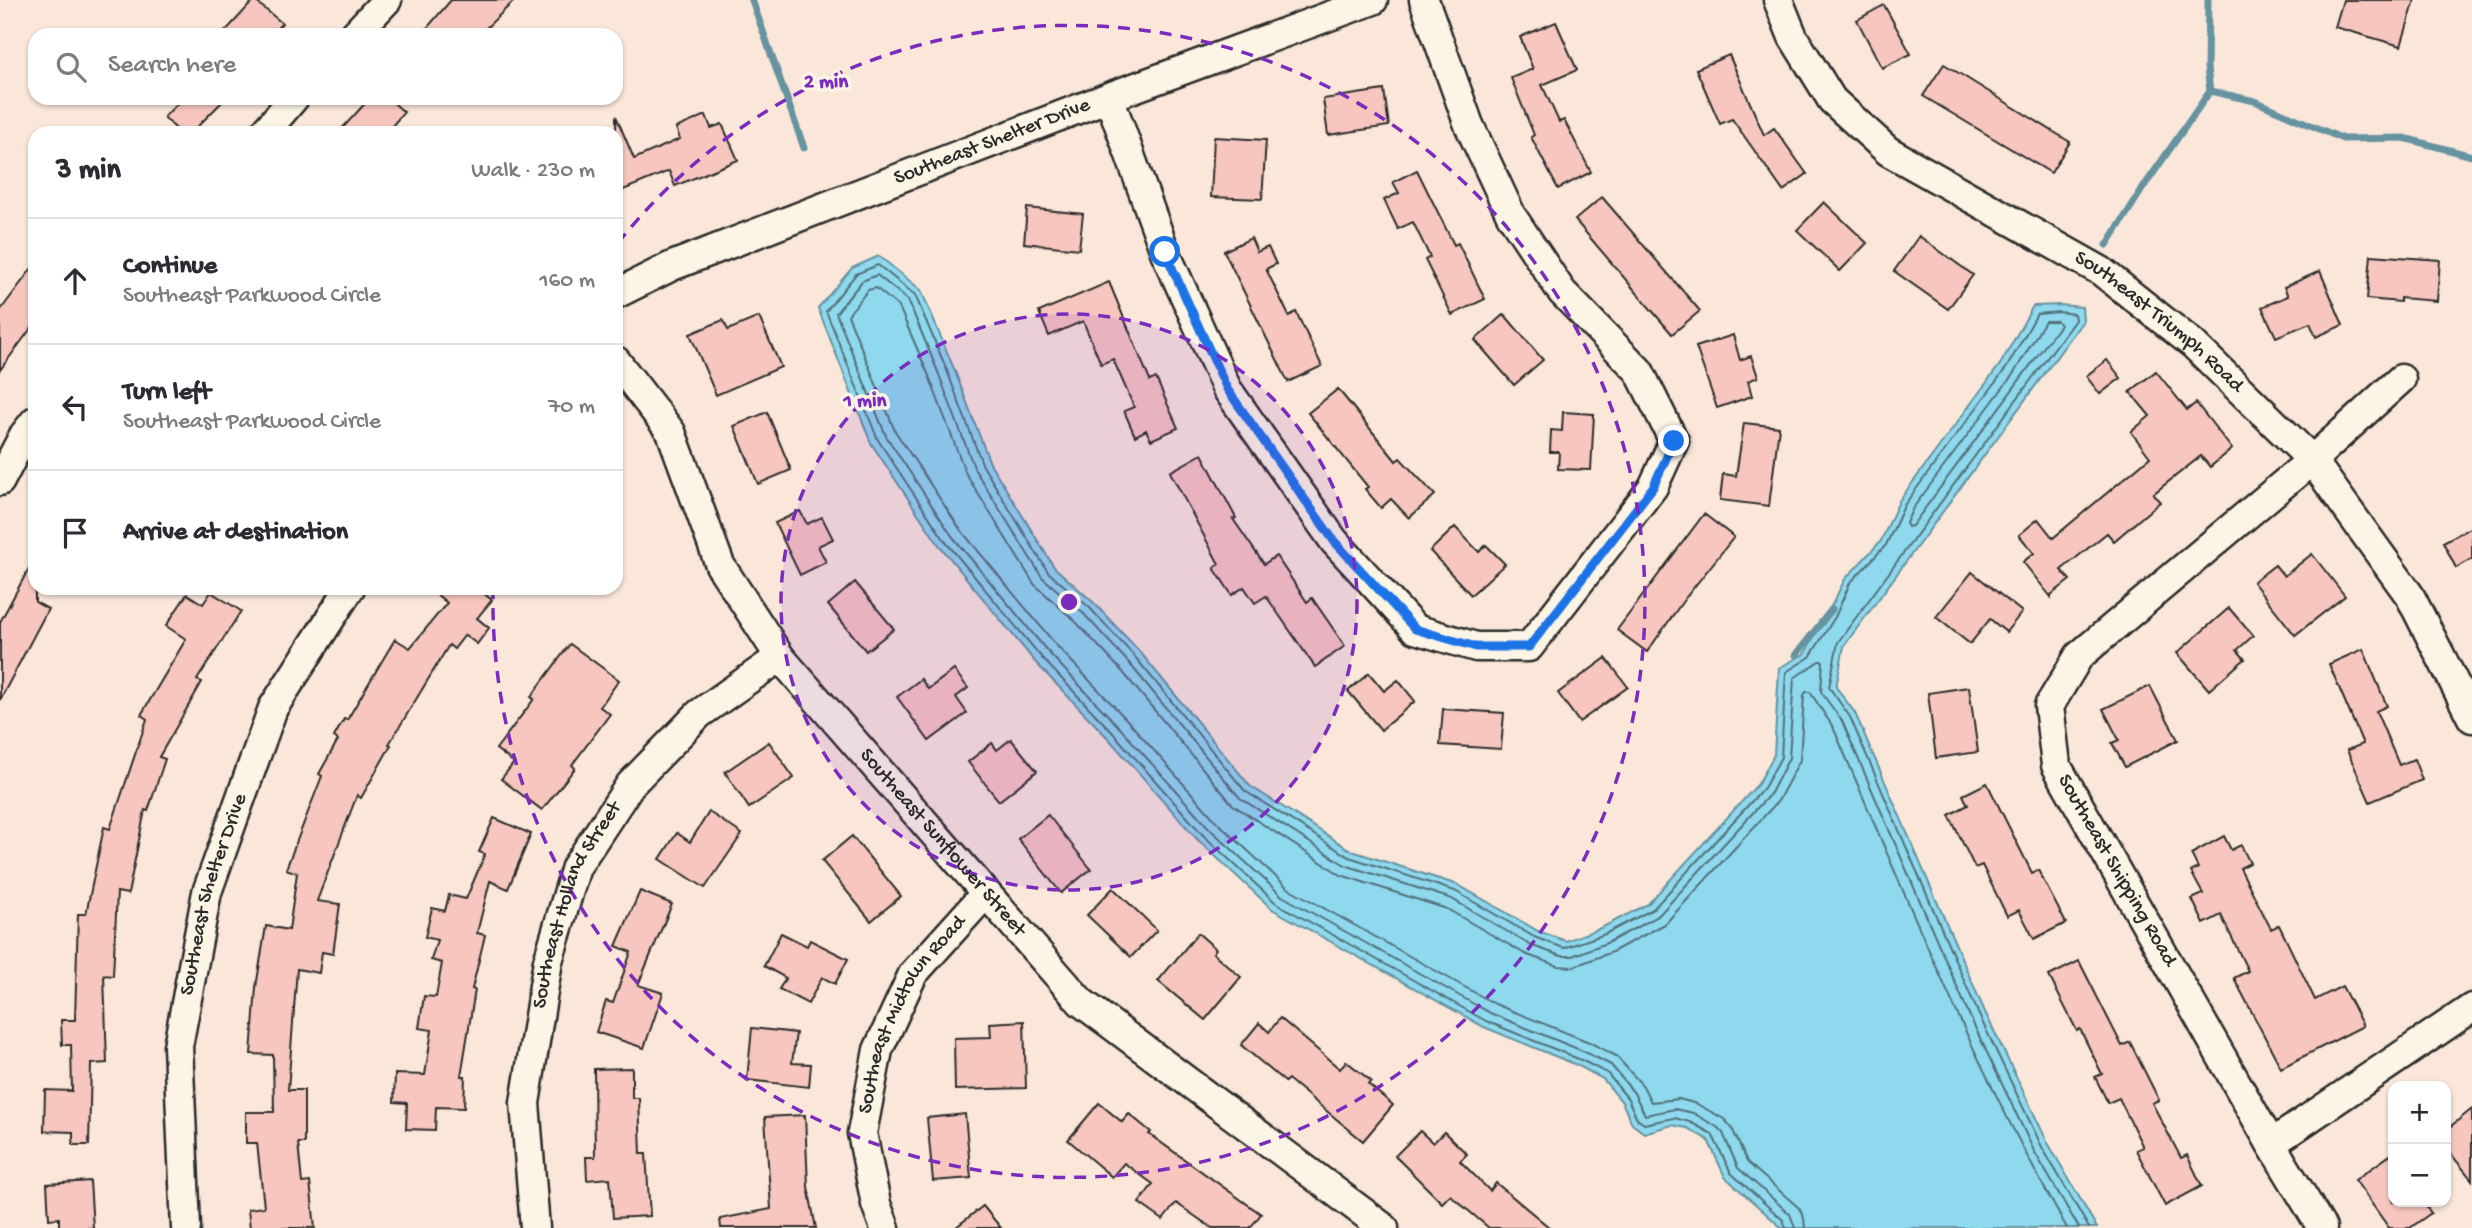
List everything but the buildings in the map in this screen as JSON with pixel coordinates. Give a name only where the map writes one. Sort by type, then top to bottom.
[{"type":"street","points":[[361,28],[387,0]]},
{"type":"street","name":"Southeast Shelter Drive","points":[[623,290],[672,266],[1109,97],[1373,0]]},
{"type":"street","points":[[1109,97],[1165,252],[1227,389],[1334,541],[1415,629],[1476,647],[1529,647],[1653,487],[1674,441],[1639,371],[1562,292],[1511,215],[1469,125],[1424,0]]},
{"type":"street","name":"Southeast Triumph Road","points":[[1779,0],[1793,37],[1832,100],[1888,151],[2101,271],[2193,344],[2312,460],[2410,596],[2472,718]]},
{"type":"street","points":[[270,126],[288,105]]},
{"type":"street","name":"Southeast Sunflower Street","points":[[623,370],[671,432],[720,565],[780,657],[1080,1002],[1384,1228]]},
{"type":"street","name":"Southeast Shipping Road","points":[[2322,1228],[2271,1144],[2056,765],[2049,706],[2079,656],[2312,460],[2401,379]]},
{"type":"street","points":[[0,481],[28,430]]},
{"type":"street","name":"Southeast Shelter Drive","points":[[186,1228],[178,1046],[207,892],[273,708],[346,595]]},
{"type":"street","name":"Southeast Holland Street","points":[[535,1228],[525,1103],[548,961],[576,867],[631,785],[699,714],[780,657]]},
{"type":"street","name":"Southeast Midtown Road","points":[[885,1228],[876,1204],[862,1133],[878,1050],[913,974],[985,894]]},
{"type":"street","points":[[2271,1144],[2472,1008]]},
{"type":"water","points":[[879,256],[921,290],[990,463],[1054,567],[1093,602],[1140,652],[1250,786],[1352,851],[1458,885],[1538,931],[1566,941],[1603,927],[1648,904],[1758,784],[1774,755],[1779,668],[1804,654],[1845,579],[1881,541],[1899,501],[2001,363],[2033,306],[2082,307],[2083,321],[1844,646],[1836,687],[1855,713],[1985,1012],[2048,1143],[2097,1228],[1782,1228],[1725,1177],[1708,1140],[1687,1128],[1672,1125],[1644,1133],[1632,1124],[1622,1102],[1603,1079],[1579,1066],[1484,1027],[1272,909],[1197,839],[1109,739],[1036,663],[939,545],[871,443],[818,308],[852,268]]},
{"type":"waterway","points":[[752,0],[804,148]]},
{"type":"waterway","points":[[2208,0],[2207,68],[2210,91],[2255,101],[2343,139],[2404,138],[2472,156]]},
{"type":"waterway","points":[[2107,245],[2210,91]]},
{"type":"waterway","points":[[1796,655],[1832,609]]},
{"type":"route","points":[[1165,252],[1227,389],[1334,541],[1415,629],[1476,647],[1529,647],[1653,487],[1674,441]]}]
